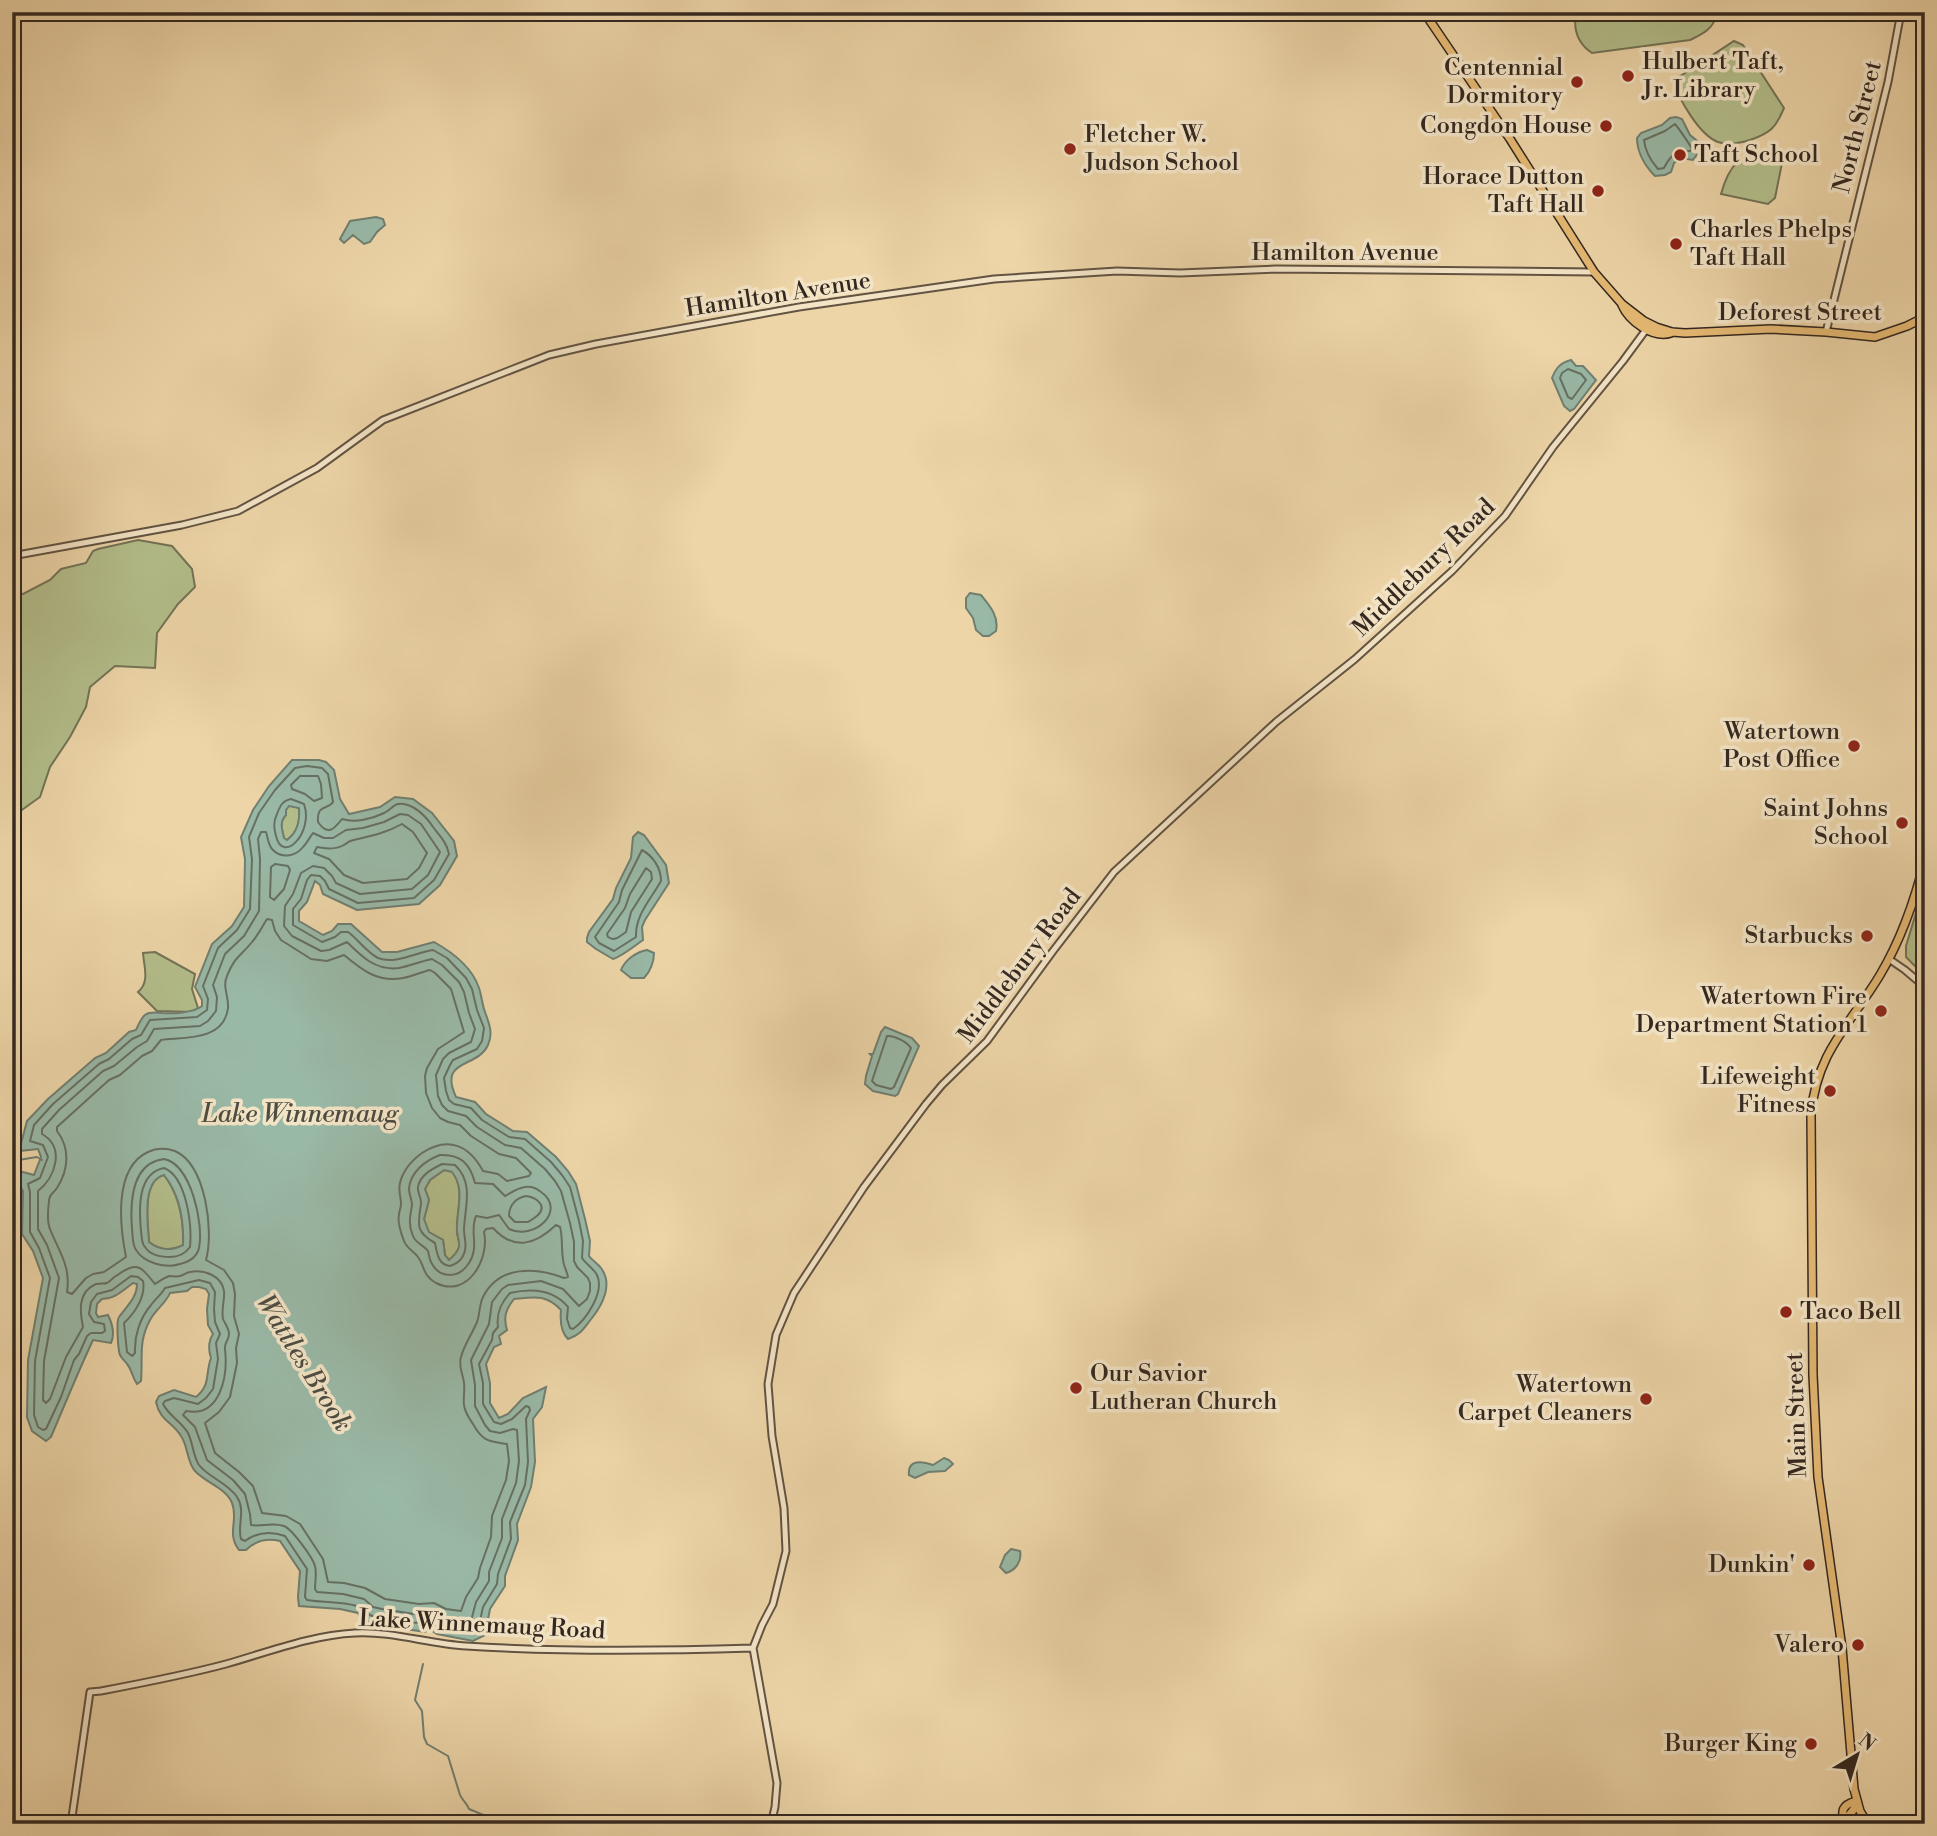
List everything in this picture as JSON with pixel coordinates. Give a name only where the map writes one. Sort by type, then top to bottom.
[{"type":"main road","name":"Deforest Street","points":[[1424,12],[1510,139],[1594,272],[1622,304],[1648,327],[1685,333],[1771,329],[1875,337],[1925,317]]},
{"type":"main road","name":"Main Street","points":[[1868,1824],[1856,1801],[1842,1648],[1818,1477],[1813,1375],[1811,1114],[1822,1064],[1889,959],[1909,916],[1925,859]]},
{"type":"main road","points":[[1844,1823],[1856,1801]]},
{"type":"street","name":"North Street","points":[[1826,332],[1888,82],[1901,12]]},
{"type":"street","name":"Hamilton Avenue","points":[[12,556],[209,519],[238,511],[317,468],[383,420],[549,355],[799,307],[994,279],[1117,271],[1288,269],[1594,272]]},
{"type":"street","name":"Middlebury Road","points":[[753,1648],[773,1604],[786,1551],[785,1508],[768,1403],[770,1362],[776,1335],[794,1293],[824,1246],[926,1104],[987,1041],[1114,872],[1276,722],[1355,659],[1452,571],[1505,516],[1553,447],[1648,327]]},
{"type":"street","points":[[1889,959],[1925,987]]},
{"type":"street","name":"Lake Winnemaug Road","points":[[71,1824],[90,1692],[198,1672],[299,1643],[356,1633],[380,1634],[456,1646],[530,1650],[676,1651],[753,1648]]},
{"type":"street","points":[[753,1648],[777,1783],[771,1824]]},
{"type":"green space","points":[[1576,12],[1717,12],[1711,26],[1690,40],[1592,53],[1577,35]]},
{"type":"green space","points":[[1734,41],[1743,45],[1784,108],[1768,132],[1746,141],[1726,144],[1711,138],[1697,124],[1673,81]]},
{"type":"green space","points":[[1770,150],[1784,153],[1775,198],[1768,204],[1721,194],[1728,175],[1737,163],[1750,154]]},
{"type":"green space","points":[[138,540],[172,546],[192,569],[195,587],[178,604],[157,633],[155,668],[115,666],[90,687],[86,707],[50,767],[40,797],[12,817],[12,594],[23,594],[50,580],[61,569],[86,563],[93,551]]},
{"type":"green space","points":[[289,805],[299,808],[299,817],[296,830],[287,840],[284,839],[282,823]]},
{"type":"green space","points":[[1925,883],[1925,976],[1906,957],[1906,946]]},
{"type":"green space","points":[[155,952],[195,974],[192,989],[198,1008],[194,1012],[157,1011],[138,992],[145,979],[143,953]]},
{"type":"green space","points":[[444,1170],[452,1171],[459,1185],[459,1247],[449,1260],[445,1255],[443,1240],[428,1232],[424,1219],[429,1200],[425,1189],[430,1180]]},
{"type":"green space","points":[[164,1175],[177,1200],[183,1227],[183,1246],[170,1249],[161,1249],[149,1242],[149,1194],[152,1185]]},
{"type":"water","points":[[1676,117],[1682,119],[1690,135],[1700,143],[1701,149],[1693,160],[1681,158],[1674,163],[1671,172],[1655,176],[1642,158],[1637,138],[1641,133]]},
{"type":"water","points":[[376,217],[383,219],[385,225],[370,242],[364,244],[353,235],[344,243],[340,239],[350,221]]},
{"type":"water","points":[[1571,360],[1576,366],[1583,366],[1596,380],[1570,411],[1564,406],[1552,378],[1559,366]]},
{"type":"water","points":[[970,593],[981,595],[993,612],[996,631],[989,636],[983,636],[976,630],[973,618],[966,608],[966,598]]},
{"type":"water","name":"Lake Winnemaug","points":[[292,760],[326,762],[334,770],[340,799],[349,814],[380,807],[395,797],[413,799],[432,813],[454,841],[457,856],[440,885],[419,904],[357,910],[323,894],[320,885],[315,881],[307,902],[299,911],[299,921],[323,935],[338,924],[351,924],[382,952],[397,952],[434,942],[466,967],[479,988],[490,1035],[483,1053],[455,1070],[452,1085],[456,1097],[475,1102],[486,1114],[513,1131],[527,1132],[568,1171],[576,1184],[585,1219],[590,1241],[589,1256],[605,1274],[603,1300],[582,1331],[568,1339],[562,1326],[561,1310],[550,1301],[539,1298],[514,1299],[506,1313],[507,1330],[499,1336],[501,1344],[494,1347],[486,1364],[490,1403],[499,1418],[508,1414],[523,1398],[546,1387],[542,1407],[533,1419],[535,1462],[531,1487],[517,1524],[518,1540],[505,1576],[505,1586],[490,1609],[485,1635],[473,1641],[437,1634],[429,1629],[425,1632],[379,1625],[362,1620],[358,1613],[340,1609],[299,1606],[300,1571],[280,1541],[262,1541],[246,1550],[239,1550],[233,1538],[232,1503],[221,1489],[195,1471],[178,1431],[160,1413],[156,1402],[159,1396],[174,1390],[196,1397],[204,1388],[211,1358],[209,1343],[213,1334],[208,1325],[209,1294],[206,1289],[192,1287],[187,1291],[170,1293],[152,1316],[144,1336],[141,1381],[137,1384],[129,1366],[120,1355],[117,1329],[119,1317],[133,1298],[137,1284],[133,1283],[115,1296],[102,1299],[97,1304],[96,1313],[98,1317],[108,1315],[111,1321],[111,1343],[93,1340],[51,1437],[46,1441],[32,1431],[27,1417],[28,1360],[43,1278],[33,1251],[22,1234],[23,1191],[13,1174],[23,1172],[34,1175],[41,1157],[38,1149],[19,1151],[27,1121],[95,1058],[106,1053],[129,1032],[136,1030],[145,1015],[183,1012],[202,1006],[195,987],[212,944],[232,926],[244,907],[245,859],[241,837],[253,810],[269,786]],"holes":[[[289,806],[299,808],[299,817],[296,830],[287,840],[284,838],[282,823]],[[444,1170],[452,1172],[459,1186],[459,1247],[449,1260],[445,1255],[443,1240],[429,1232],[424,1219],[429,1200],[425,1189],[430,1180]],[[164,1175],[180,1208],[183,1245],[174,1248],[161,1248],[149,1242],[149,1194],[157,1179]]]},
{"type":"water","points":[[638,832],[644,835],[666,865],[669,883],[645,920],[642,927],[643,940],[613,959],[587,942],[587,938],[613,899],[631,858],[633,837]]},
{"type":"water","points":[[647,950],[654,953],[654,956],[650,970],[644,978],[631,978],[621,970],[631,957]]},
{"type":"water","points":[[885,1027],[912,1038],[919,1046],[895,1096],[873,1091],[865,1084],[872,1056],[870,1054],[873,1054]]},
{"type":"water","points":[[944,1458],[953,1464],[945,1471],[928,1472],[915,1478],[909,1475],[913,1464],[920,1462],[933,1465]]},
{"type":"water","points":[[1011,1549],[1020,1551],[1020,1558],[1015,1567],[1006,1573],[1000,1567]]},
{"type":"waterway","name":"Wattles Brook","points":[[12,1161],[37,1157],[42,1160]]},
{"type":"waterway","name":"Wattles Brook","points":[[423,1664],[415,1700],[422,1711],[427,1744],[448,1756],[460,1795],[469,1809],[505,1824]]},
{"type":"place","name":"Hulbert Taft, Jr. Library","points":[[1628,76]]},
{"type":"place","name":"Centennial Dormitory","points":[[1577,82]]},
{"type":"place","name":"Congdon House","points":[[1606,126]]},
{"type":"place","name":"Fletcher W. Judson School","points":[[1070,149]]},
{"type":"place","name":"Taft School","points":[[1680,155]]},
{"type":"place","name":"Horace Dutton Taft Hall","points":[[1598,191]]},
{"type":"place","name":"Charles Phelps Taft Hall","points":[[1676,244]]},
{"type":"place","name":"Watertown Post Office","points":[[1854,746]]},
{"type":"place","name":"Saint Johns School","points":[[1902,823]]},
{"type":"place","name":"Starbucks","points":[[1867,936]]},
{"type":"place","name":"Watertown Fire Department Station 1","points":[[1881,1011]]},
{"type":"place","name":"Lifeweight Fitness","points":[[1830,1091]]},
{"type":"place","name":"Taco Bell","points":[[1786,1312]]},
{"type":"place","name":"Our Savior Lutheran Church","points":[[1076,1388]]},
{"type":"place","name":"Watertown Carpet Cleaners","points":[[1646,1399]]},
{"type":"place","name":"Dunkin'","points":[[1809,1565]]},
{"type":"place","name":"Valero","points":[[1858,1645]]},
{"type":"place","name":"Burger King","points":[[1811,1744]]}]
